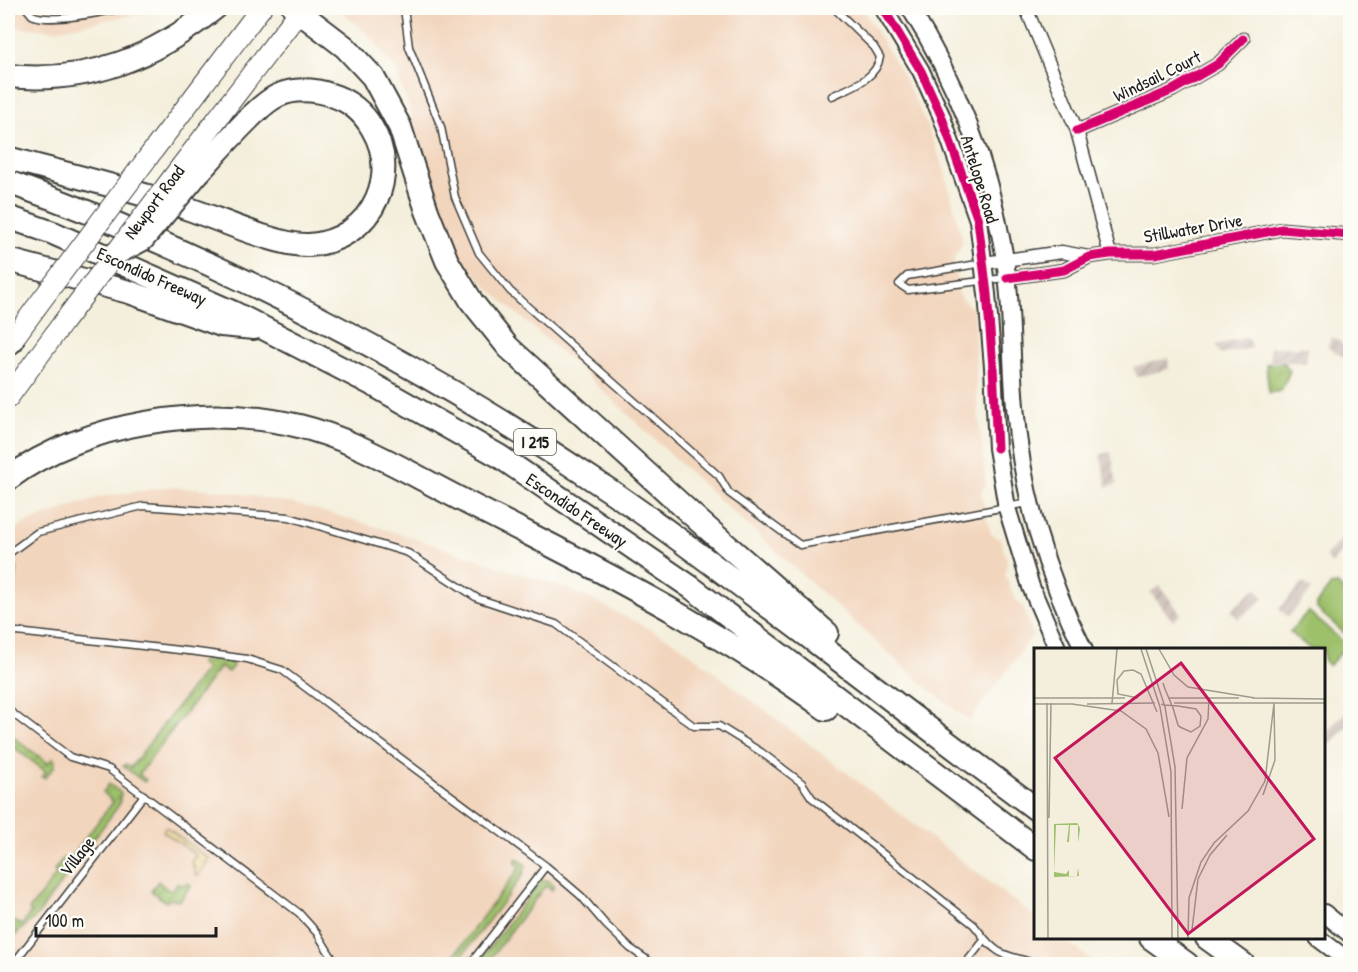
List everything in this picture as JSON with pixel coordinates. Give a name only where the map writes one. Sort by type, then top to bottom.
[{"type":"highway","points":[[8,76],[30,78],[73,75],[123,63],[146,54],[172,39],[215,8]]},
{"type":"highway","points":[[298,9],[345,47],[373,77],[399,127],[427,211],[447,261],[472,302],[508,347],[778,591],[826,632],[990,760],[1010,789]]},
{"type":"highway","points":[[8,158],[190,209],[302,245],[331,240],[345,234],[359,224],[369,212],[378,194],[383,166],[377,138],[370,124],[359,112],[334,96],[306,90],[284,93],[272,98],[190,169],[143,239],[115,254]]},
{"type":"highway","name":"Escondido Freeway","points":[[8,182],[158,242],[295,306],[416,370],[488,413],[614,494],[707,560],[1034,808]]},
{"type":"highway","name":"Escondido Freeway","points":[[8,217],[126,264],[270,330],[499,456],[692,588],[1034,848]]},
{"type":"highway","points":[[8,260],[129,292],[221,325],[270,330]]},
{"type":"highway","points":[[8,479],[40,459],[75,443],[119,428],[158,420],[190,416],[243,417],[298,426],[329,435],[356,445],[674,611],[743,652],[803,692],[929,784],[973,801]]},
{"type":"highway","points":[[1152,939],[1186,964]]},
{"type":"highway","points":[[1208,939],[1243,964]]},
{"type":"main road","name":"Newport Road","points":[[9,344],[261,8]]},
{"type":"main road","name":"Antelope Road","points":[[882,8],[921,70],[941,114],[978,220],[986,282],[997,448],[1007,508],[1031,587],[1057,648]]},
{"type":"main road","name":"Antelope Road","points":[[910,8],[930,40],[968,122],[985,172],[1005,260],[1015,407],[1031,503],[1050,570],[1083,648]]},
{"type":"main road","name":"Newport Road","points":[[190,169],[298,9]]},
{"type":"main road","name":"Newport Road","points":[[8,398],[115,254]]},
{"type":"main road","points":[[1325,915],[1350,934]]},
{"type":"main road","points":[[1319,939],[1350,962]]},
{"type":"street","points":[[1026,8],[1077,131],[1110,254]]},
{"type":"street","name":"Windsail Court","points":[[1077,131],[1173,90],[1218,64],[1243,39]]},
{"type":"street","name":"Stillwater Drive","points":[[984,263],[1062,252],[1089,257],[1110,254],[1155,254],[1282,229],[1350,235]]},
{"type":"street","name":"Stillwater Drive","points":[[1007,278],[1064,270],[1089,257]]},
{"type":"lane","points":[[26,8],[33,15],[47,18],[87,16],[123,8]]},
{"type":"lane","points":[[404,8],[409,47],[441,127],[455,197],[479,253],[510,291],[718,476],[729,493],[800,545],[1031,503]]},
{"type":"lane","points":[[832,96],[862,82],[871,75],[879,66],[880,57],[874,47],[834,8]]},
{"type":"lane","points":[[984,263],[907,276],[899,284],[908,290],[1007,278]]},
{"type":"lane","points":[[8,554],[38,532],[143,506],[289,517],[408,553],[477,598],[556,624],[693,726],[719,726],[761,752],[802,783],[812,798],[974,925],[999,952],[1024,958],[1036,964]]},
{"type":"lane","points":[[8,631],[247,659],[282,670],[546,866],[581,896],[617,936],[653,964]]},
{"type":"lane","points":[[8,710],[70,757],[109,769],[298,913],[317,933],[336,964]]},
{"type":"lane","name":"Village","points":[[13,964],[144,795]]},
{"type":"lane","points":[[470,964],[546,866]]},
{"type":"lane","points":[[965,964],[985,939]]},
{"type":"shaded area","points":[[8,8],[154,8],[143,13],[54,30],[8,27]]},
{"type":"shaded area","points":[[346,8],[862,8],[904,77],[927,125],[945,172],[963,243],[954,258],[959,296],[974,311],[977,403],[986,484],[981,494],[991,534],[1000,539],[1007,560],[1005,575],[1015,599],[1023,607],[1033,635],[970,721],[920,682],[676,460],[580,369],[488,288],[459,255],[433,200],[412,114],[396,70],[372,38],[343,12]]},
{"type":"shaded area","points":[[1248,337],[1252,348],[1221,355],[1216,345]]},
{"type":"shaded area","points":[[1332,337],[1350,348],[1350,361],[1327,347]]},
{"type":"shaded area","points":[[1270,347],[1308,347],[1306,363],[1270,361]]},
{"type":"shaded area","points":[[1168,358],[1169,369],[1137,377],[1133,367]]},
{"type":"shaded area","points":[[1111,452],[1117,484],[1107,487],[1100,454]]},
{"type":"shaded area","points":[[167,487],[221,490],[300,505],[395,532],[574,591],[674,641],[1034,916],[1034,939],[1063,939],[1097,964],[8,964],[8,533],[29,521],[100,497]]},
{"type":"shaded area","points":[[1347,532],[1350,536],[1350,543],[1332,564],[1325,557]]},
{"type":"shaded area","points":[[1303,582],[1312,590],[1288,617],[1279,609]]},
{"type":"shaded area","points":[[1160,586],[1181,614],[1173,621],[1150,592]]},
{"type":"shaded area","points":[[1256,588],[1264,598],[1238,619],[1231,610]]},
{"type":"shaded area","points":[[1346,712],[1350,717],[1350,724],[1328,746],[1325,742],[1325,733]]},
{"type":"sand","points":[[166,827],[209,859],[198,876],[191,863],[196,855],[163,831]]},
{"type":"green space","points":[[1284,363],[1290,371],[1281,391],[1269,393],[1266,364]]},
{"type":"green space","points":[[10,567],[17,568],[14,597],[11,598],[10,612],[8,612],[8,583],[15,577]]},
{"type":"green space","points":[[1338,585],[1350,595],[1350,638],[1317,609],[1317,603],[1330,586]]},
{"type":"green space","points":[[1308,611],[1347,645],[1329,666],[1325,662],[1325,648],[1309,648],[1290,632]]},
{"type":"green space","points":[[204,659],[232,662],[233,666],[228,672],[220,667],[139,774],[146,780],[144,782],[123,766],[126,764],[131,767],[206,669],[200,663]]},
{"type":"green space","points":[[8,733],[48,763],[53,758],[54,767],[45,778],[42,777],[46,772],[8,743]]},
{"type":"green space","points":[[109,784],[121,793],[119,805],[37,916],[8,941],[8,924],[14,921],[22,925],[31,912],[29,910],[57,874],[54,871],[63,858],[68,861],[113,802],[103,792]]},
{"type":"green space","points":[[517,858],[526,865],[523,875],[456,964],[447,964],[520,867],[515,863]]},
{"type":"green space","points":[[541,880],[548,880],[554,886],[552,890],[545,886],[486,964],[477,964]]},
{"type":"green space","points":[[158,881],[167,889],[172,890],[177,883],[191,885],[180,901],[171,899],[166,902],[151,891]]},
{"type":"cycle path","points":[[883,8],[921,71],[941,115],[978,220],[987,294],[997,448]]},
{"type":"cycle path","points":[[1077,131],[1173,90],[1218,64],[1243,39]]},
{"type":"cycle path","points":[[1007,278],[1064,270],[1089,257],[1110,254],[1155,254],[1282,229],[1350,235]]}]
